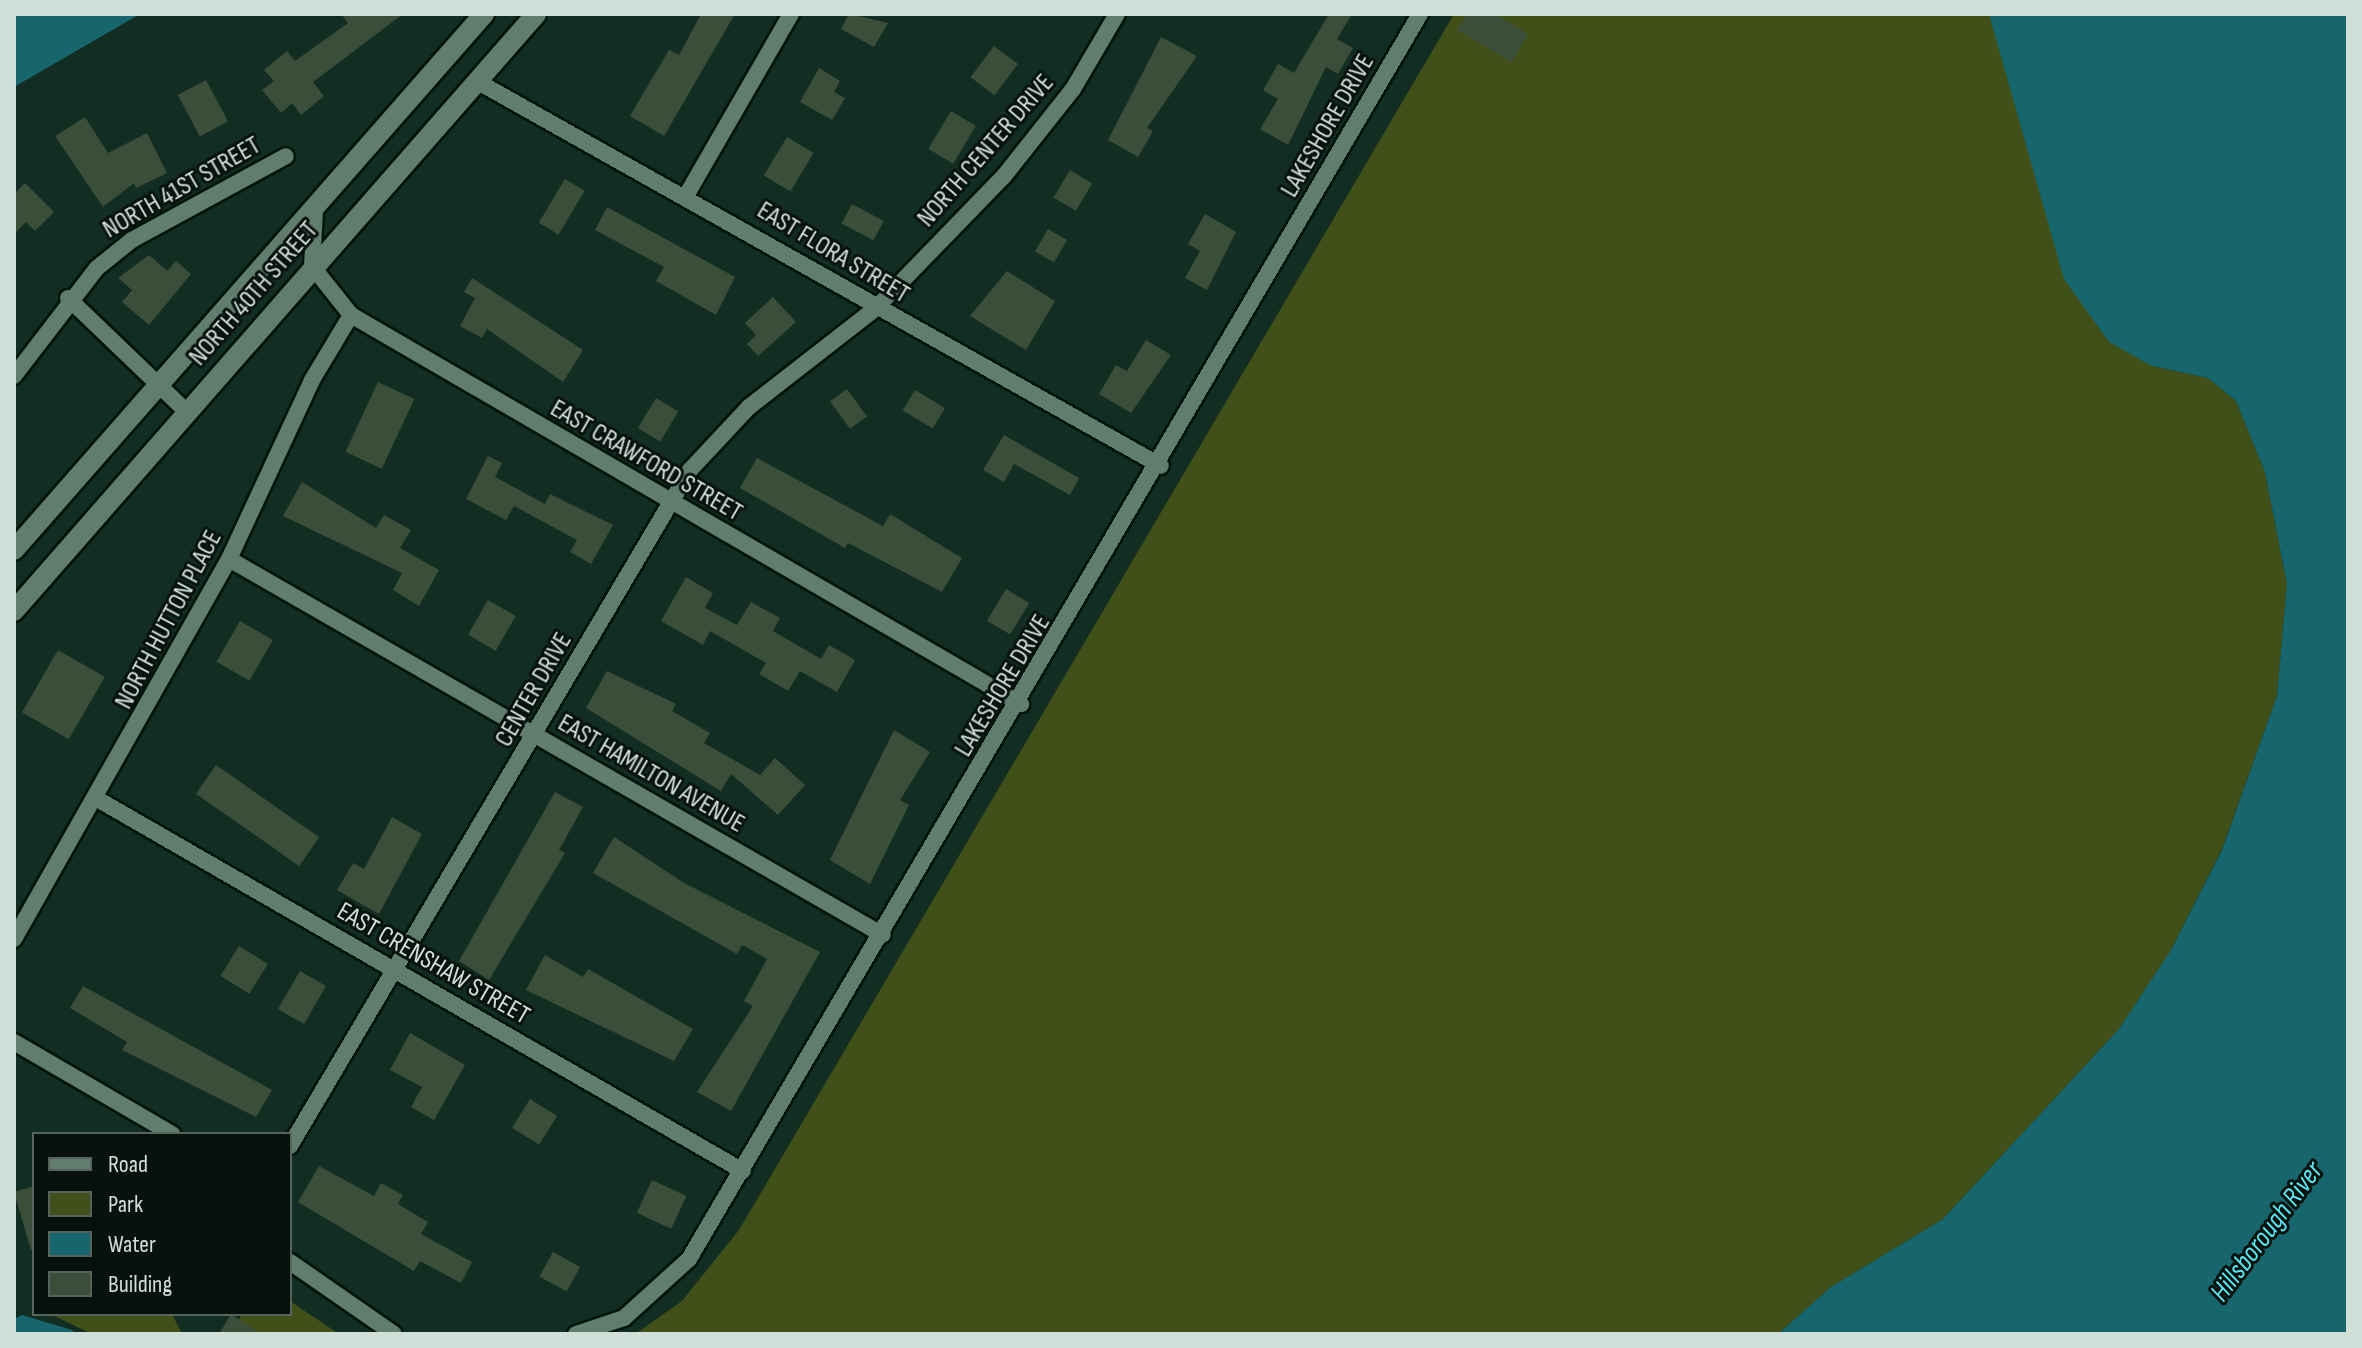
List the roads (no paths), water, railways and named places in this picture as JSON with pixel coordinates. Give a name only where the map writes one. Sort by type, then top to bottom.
[{"type":"main road","name":"NORTH 40TH STREET","points":[[14,550],[157,381],[315,211],[484,14]]},
{"type":"main road","name":"NORTH 40TH STREET","points":[[14,611],[312,266],[480,83],[536,14]]},
{"type":"street","points":[[687,194],[791,14]]},
{"type":"street","name":"NORTH CENTER DRIVE","points":[[876,308],[1004,176],[1073,89],[1117,14]]},
{"type":"street","name":"LAKESHORE DRIVE","points":[[576,1334],[624,1318],[689,1259],[1161,466],[1420,14]]},
{"type":"street","name":"EAST FLORA STREET","points":[[480,83],[687,194],[876,308],[1161,466]]},
{"type":"street","name":"NORTH 41ST STREET","points":[[14,376],[68,298],[132,240],[286,156]]},
{"type":"street","points":[[312,266],[315,211]]},
{"type":"street","name":"EAST CRAWFORD STREET","points":[[312,266],[351,315],[1021,704]]},
{"type":"street","points":[[68,298],[186,411]]},
{"type":"street","name":"CENTER DRIVE","points":[[292,1143],[397,971],[671,503],[716,438],[876,308]]},
{"type":"street","name":"NORTH HUTTON PLACE","points":[[14,939],[99,800],[229,559],[312,380],[351,315]]},
{"type":"street","name":"EAST HAMILTON AVENUE","points":[[229,559],[883,935]]},
{"type":"street","name":"EAST CRENSHAW STREET","points":[[99,800],[743,1171]]},
{"type":"street","points":[[14,1042],[169,1132]]},
{"type":"street","points":[[292,1263],[394,1334]]},
{"type":"water","points":[[14,14],[140,14],[14,87]]},
{"type":"water","name":"Hillsborough River","points":[[1989,14],[2348,14],[2348,1334],[1778,1334],[1831,1287],[1943,1219],[2119,1029],[2171,950],[2222,850],[2277,696],[2287,584],[2265,472],[2236,401],[2208,378],[2152,366],[2109,342],[2064,279]]},
{"type":"water","points":[[22,1315],[77,1334],[14,1334],[14,1319]]}]
